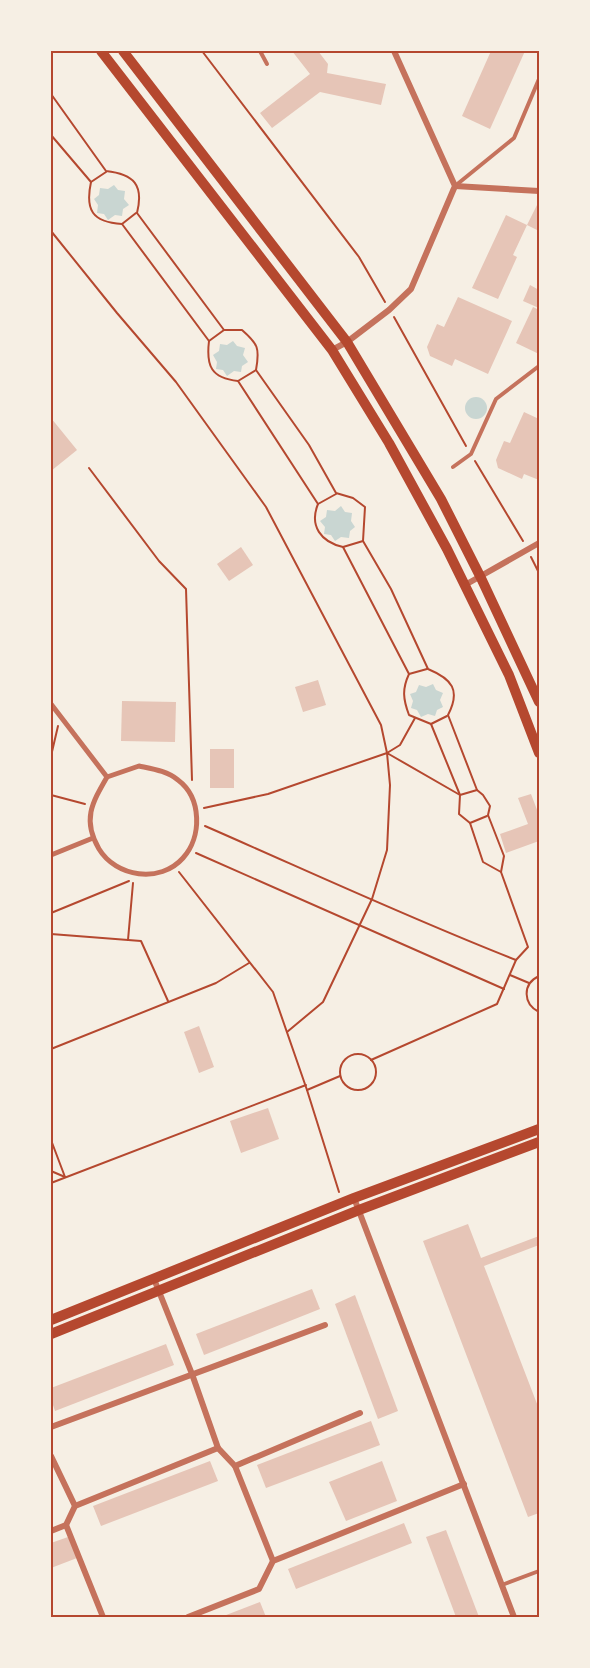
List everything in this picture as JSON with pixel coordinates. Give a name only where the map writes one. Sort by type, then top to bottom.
[{"type":"main road","points":[[101,51],[332,351],[406,473],[465,585],[509,675],[539,753]]},
{"type":"main road","points":[[123,51],[347,342],[441,499],[539,702]]},
{"type":"main road","points":[[51,1320],[354,1197],[539,1129]]},
{"type":"main road","points":[[51,1334],[359,1210],[539,1142]]},
{"type":"street","points":[[332,351],[389,310],[411,289],[454,186],[394,51]]},
{"type":"street","points":[[454,186],[539,191]]},
{"type":"street","points":[[465,585],[481,578],[539,543]]},
{"type":"street","points":[[51,704],[107,777]]},
{"type":"street","points":[[139,766],[159,770],[179,780],[192,798],[197,823],[188,849],[182,859],[151,874],[134,874],[115,867],[102,854],[93,838],[90,825],[91,806],[107,777],[139,766]]},
{"type":"street","points":[[51,855],[93,838]]},
{"type":"street","points":[[354,1197],[514,1617]]},
{"type":"street","points":[[154,1279],[192,1374],[218,1448],[235,1466],[273,1561]]},
{"type":"street","points":[[51,1427],[325,1325]]},
{"type":"street","points":[[235,1466],[360,1413]]},
{"type":"street","points":[[51,1531],[66,1525],[75,1506],[218,1448]]},
{"type":"street","points":[[51,1456],[75,1506]]},
{"type":"street","points":[[188,1617],[259,1589],[273,1561],[464,1484]]},
{"type":"street","points":[[66,1525],[104,1617]]},
{"type":"lane","points":[[260,51],[267,64]]},
{"type":"lane","points":[[454,186],[514,138],[539,79]]},
{"type":"lane","points":[[453,467],[471,454],[496,399],[539,366]]},
{"type":"lane","points":[[501,1585],[539,1571]]},
{"type":"path","points":[[51,94],[106,171]]},
{"type":"path","points":[[51,135],[91,182]]},
{"type":"path","points":[[106,171],[122,173],[135,182],[141,198],[137,213],[122,224],[106,223],[94,215],[88,198],[91,182],[106,171]]},
{"type":"path","points":[[137,213],[224,330]]},
{"type":"path","points":[[122,224],[209,341],[207,358],[214,373],[226,380],[238,381],[256,370]]},
{"type":"path","points":[[51,231],[176,382],[266,507],[381,725],[390,785],[387,850],[372,899],[323,1002],[287,1032]]},
{"type":"path","points":[[209,341],[224,330],[242,330],[255,341],[259,354],[256,370],[309,446],[336,494]]},
{"type":"path","points":[[238,381],[318,504]]},
{"type":"path","points":[[89,468],[159,561],[186,589],[192,798]]},
{"type":"path","points":[[363,541],[343,547],[333,545],[321,537],[315,526],[314,515],[318,504],[336,494],[353,498],[365,507],[363,541],[391,589],[428,669]]},
{"type":"path","points":[[343,547],[409,674]]},
{"type":"path","points":[[409,674],[428,669],[445,676],[454,688],[453,705],[448,716],[430,724]]},
{"type":"path","points":[[409,674],[404,686],[404,701],[410,715],[430,724],[460,795],[459,814],[470,823],[483,862],[501,872]]},
{"type":"path","points":[[51,756],[60,716]]},
{"type":"path","points":[[371,1060],[497,1004],[516,960],[528,947],[501,872],[504,856],[488,815],[490,806],[477,790],[448,716]]},
{"type":"path","points":[[196,810],[268,794],[387,753],[400,745],[416,717]]},
{"type":"path","points":[[387,753],[460,795],[477,790]]},
{"type":"path","points":[[51,795],[91,806]]},
{"type":"path","points":[[470,823],[488,815]]},
{"type":"path","points":[[197,823],[425,924],[516,960]]},
{"type":"path","points":[[188,849],[504,989]]},
{"type":"path","points":[[173,865],[273,992],[306,1085],[342,1203]]},
{"type":"path","points":[[51,913],[133,879],[128,940]]},
{"type":"path","points":[[51,934],[141,941],[168,1002]]},
{"type":"path","points":[[51,1049],[216,982],[250,963]]},
{"type":"path","points":[[510,975],[529,983]]},
{"type":"path","points":[[539,976],[529,983],[526,990],[528,1003],[539,1012]]},
{"type":"path","points":[[361,1055],[371,1060],[374,1065],[375,1076],[369,1086],[363,1089],[352,1089],[343,1082],[340,1076],[341,1065],[349,1056],[361,1055]]},
{"type":"path","points":[[307,1090],[340,1076]]},
{"type":"path","points":[[51,1183],[306,1085]]},
{"type":"path","points":[[51,1140],[65,1177]]},
{"type":"path","points":[[51,1171],[65,1177]]},
{"type":"shaded area","points":[[114,185],[118,190],[125,191],[124,199],[129,205],[123,209],[122,216],[115,215],[108,220],[104,214],[97,213],[98,205],[94,199],[99,195],[100,188],[108,189]]},
{"type":"shaded area","points":[[233,341],[237,346],[245,348],[243,355],[248,362],[242,366],[241,372],[234,371],[227,376],[223,370],[216,369],[217,362],[213,355],[219,351],[220,344],[227,345]]},
{"type":"shaded area","points":[[472,397],[480,397],[487,404],[487,412],[480,419],[472,419],[465,412],[465,404]]},
{"type":"shaded area","points":[[341,506],[345,512],[352,513],[351,521],[355,527],[350,531],[349,538],[341,537],[335,541],[331,535],[324,534],[325,527],[320,521],[326,517],[327,510],[335,511]]},
{"type":"shaded area","points":[[433,684],[436,690],[443,693],[440,700],[443,707],[437,710],[435,716],[428,714],[421,717],[417,710],[411,708],[413,701],[410,694],[416,692],[419,685],[426,687]]},
{"type":"building","points":[[292,51],[318,51],[328,64],[327,73],[386,84],[381,105],[320,92],[272,128],[260,113],[310,74]]},
{"type":"building","points":[[491,51],[525,51],[490,129],[462,116]]},
{"type":"building","points":[[537,205],[539,206],[539,231],[527,225]]},
{"type":"building","points":[[506,215],[527,225],[513,255],[517,257],[498,299],[472,288]]},
{"type":"building","points":[[530,285],[539,290],[539,308],[523,301]]},
{"type":"building","points":[[458,297],[512,321],[488,374],[455,359],[452,366],[430,356],[427,347],[437,324],[444,327]]},
{"type":"building","points":[[533,307],[539,310],[539,354],[516,343]]},
{"type":"building","points":[[524,412],[539,419],[539,480],[524,474],[522,479],[498,468],[496,460],[504,441],[510,443]]},
{"type":"building","points":[[51,418],[77,450],[51,471]]},
{"type":"building","points":[[241,547],[253,565],[229,581],[217,564]]},
{"type":"building","points":[[318,680],[326,705],[303,712],[295,687]]},
{"type":"building","points":[[122,701],[176,702],[175,742],[121,741]]},
{"type":"building","points":[[210,749],[234,749],[234,788],[210,788]]},
{"type":"building","points":[[531,794],[539,815],[539,841],[506,853],[500,834],[528,824],[518,798]]},
{"type":"building","points":[[199,1026],[214,1067],[199,1073],[184,1032]]},
{"type":"building","points":[[268,1108],[279,1139],[241,1153],[230,1121]]},
{"type":"building","points":[[468,1224],[481,1258],[539,1236],[539,1245],[484,1266],[539,1409],[539,1513],[528,1517],[423,1241]]},
{"type":"building","points":[[312,1289],[320,1309],[204,1355],[196,1334]]},
{"type":"building","points":[[355,1295],[398,1411],[378,1419],[335,1304]]},
{"type":"building","points":[[166,1344],[174,1365],[55,1411],[51,1399],[51,1388]]},
{"type":"building","points":[[371,1421],[380,1445],[266,1488],[257,1465]]},
{"type":"building","points":[[210,1461],[218,1481],[101,1526],[93,1506]]},
{"type":"building","points":[[382,1461],[397,1501],[346,1521],[329,1482]]},
{"type":"building","points":[[404,1523],[412,1543],[296,1589],[288,1569]]},
{"type":"building","points":[[446,1530],[479,1617],[456,1617],[426,1537]]},
{"type":"building","points":[[68,1537],[77,1558],[51,1568],[51,1543]]},
{"type":"building","points":[[260,1602],[266,1617],[221,1617]]}]
